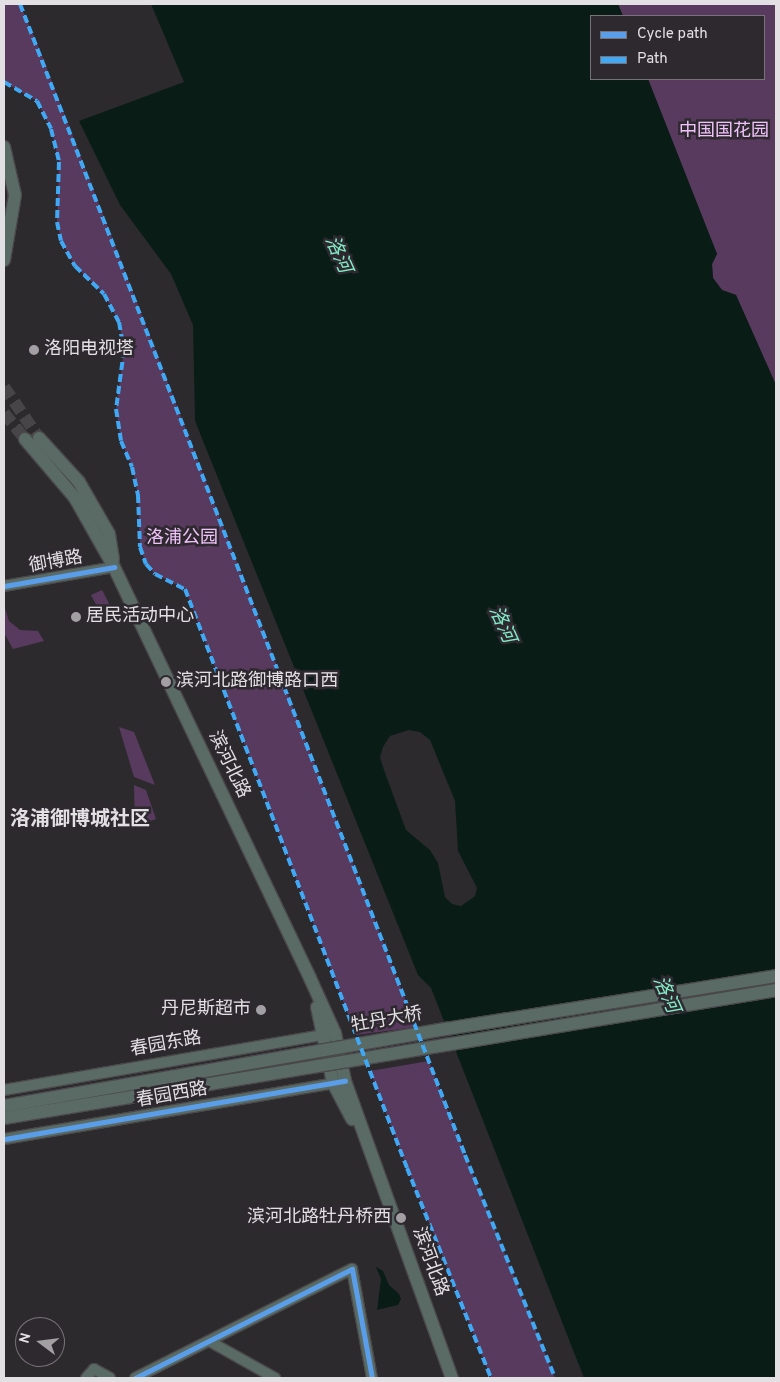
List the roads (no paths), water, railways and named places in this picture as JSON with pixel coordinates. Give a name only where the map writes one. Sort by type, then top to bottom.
[{"type":"main road","points":[[4,147],[14,195],[4,260]]},
{"type":"main road","name":"滨河北路","points":[[39,438],[79,482],[109,534],[114,567]]},
{"type":"main road","name":"滨河北路","points":[[25,439],[75,498],[114,567],[310,978],[329,1034],[339,1082],[372,1159],[452,1378]]},
{"type":"main road","name":"牡丹大桥","points":[[4,1106],[446,1029],[776,976]]},
{"type":"main road","name":"牡丹大桥","points":[[4,1118],[776,990]]},
{"type":"street","name":"御博路","points":[[4,586],[114,567]]},
{"type":"street","name":"春园东路","points":[[4,1090],[329,1034]]},
{"type":"street","name":"春园西路","points":[[4,1139],[339,1082]]},
{"type":"street","points":[[135,1378],[352,1269],[372,1378]]},
{"type":"street","points":[[209,1341],[275,1378]]},
{"type":"street","points":[[86,1378],[94,1369],[110,1378]]},
{"type":"water","name":"洛河","points":[[151,4],[618,4],[623,15],[590,15],[590,80],[648,80],[717,254],[712,264],[713,278],[722,290],[736,295],[776,385],[776,1378],[584,1378],[431,988],[418,975],[195,421],[193,325],[171,274],[120,205],[79,121],[184,82]],"holes":[[[409,730],[420,732],[430,740],[455,801],[458,851],[477,888],[475,896],[461,906],[452,904],[445,897],[438,863],[430,850],[406,830],[380,757],[383,747],[390,736]]]},
{"type":"water","points":[[376,1267],[383,1271],[389,1285],[399,1294],[401,1299],[398,1305],[377,1310],[381,1279]]},
{"type":"tunnel","points":[[4,387],[39,438]]},
{"type":"tunnel","points":[[4,413],[25,439]]},
{"type":"place","name":"洛阳电视塔","points":[[34,350]]},
{"type":"place","name":"居民活动中心","points":[[76,617]]},
{"type":"place","name":"滨河北路御博路口西","points":[[166,682]]},
{"type":"place","name":"丹尼斯超市","points":[[261,1010]]},
{"type":"place","name":"滨河北路牡丹桥西","points":[[401,1218]]},
{"type":"district","name":"洛浦御博城社区","points":[[80,820]]},
{"type":"park label","name":"中国国花园","points":[[724,132]]},
{"type":"park label","name":"洛浦公园","points":[[182,539]]}]
